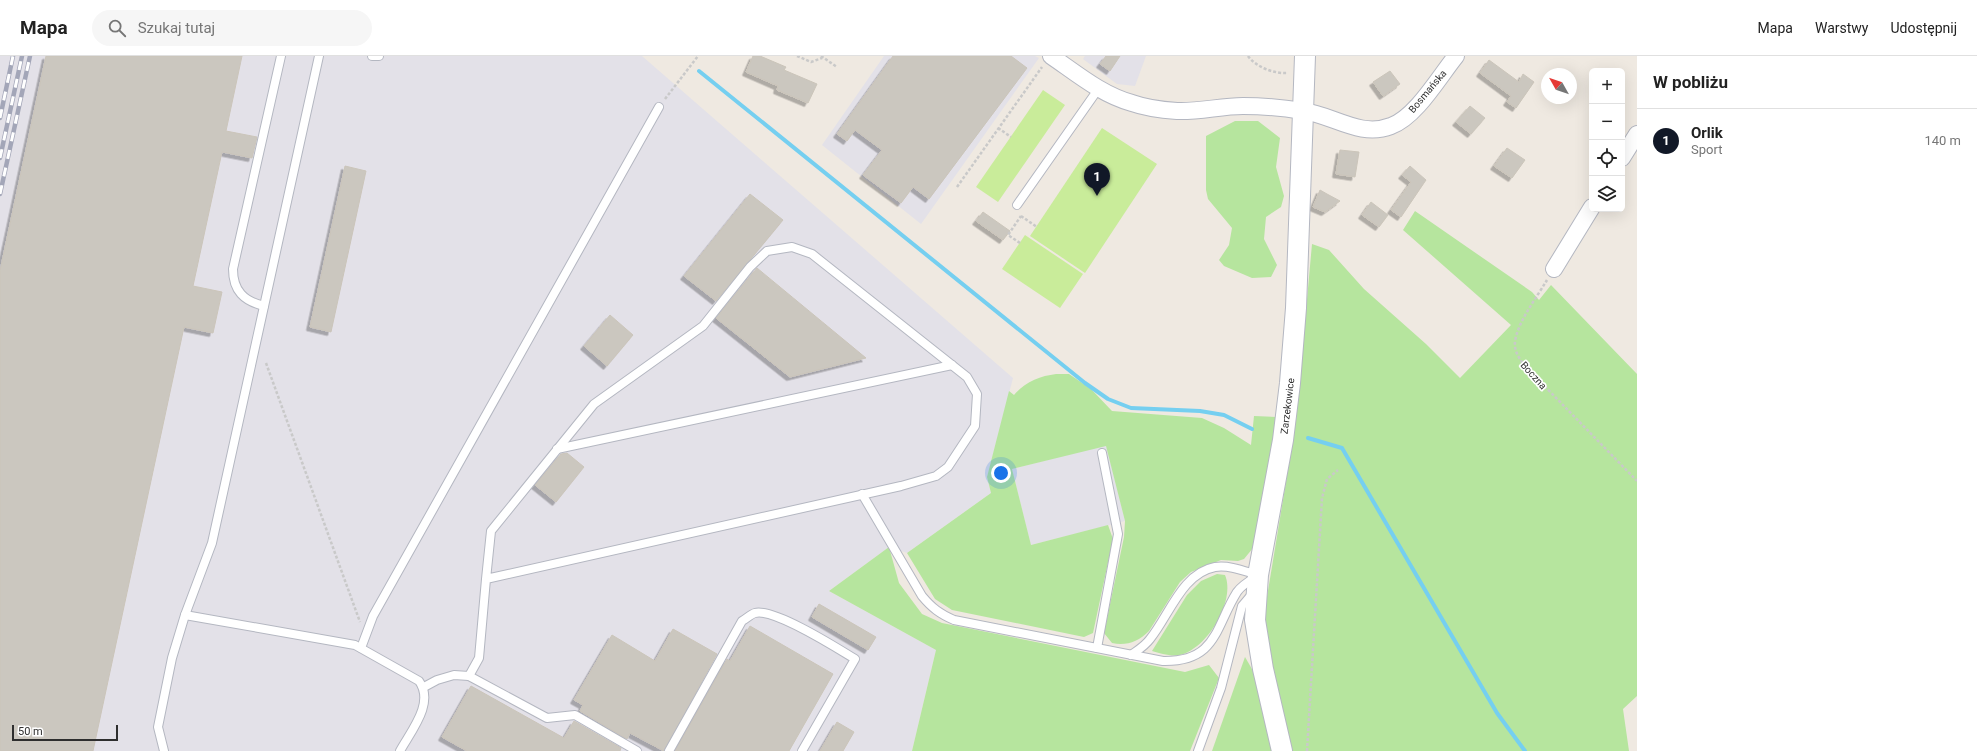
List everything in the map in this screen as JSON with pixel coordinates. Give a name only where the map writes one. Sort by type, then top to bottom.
[{"type":"street","name":"Bosmańska","points":[[1047,61],[1130,103],[1152,108],[1177,111],[1243,106],[1304,111],[1361,129],[1376,130],[1390,127],[1401,121],[1416,106],[1456,56]]},
{"type":"street","name":"Zarzekowice","points":[[1282,751],[1263,669],[1255,620],[1258,575],[1283,440],[1290,382],[1296,308],[1305,64]]},
{"type":"street","points":[[1625,153],[1637,134]]},
{"type":"street","points":[[1554,269],[1589,212]]},
{"type":"lane","points":[[264,306],[241,295],[233,280],[233,269],[281,56]]},
{"type":"lane","points":[[164,751],[158,726],[172,658],[185,615],[212,543],[318,56]]},
{"type":"lane","points":[[372,56],[379,56]]},
{"type":"lane","points":[[1017,205],[1099,88]]},
{"type":"lane","points":[[361,648],[373,616],[659,107]]},
{"type":"lane","points":[[469,676],[479,658],[486,579],[491,531],[594,404],[703,326],[750,267],[767,251],[792,247],[812,254],[967,377],[977,394],[975,426],[948,467],[936,476],[901,486],[537,569],[486,579]]},
{"type":"lane","points":[[557,449],[952,365]]},
{"type":"lane","points":[[1097,648],[1118,534],[1102,453]]},
{"type":"lane","points":[[862,494],[922,596],[931,607],[941,615],[954,620],[1163,661],[1179,662],[1191,658],[1204,648],[1217,634],[1237,592],[1243,584],[1258,575]]},
{"type":"lane","points":[[1131,655],[1149,641],[1188,583],[1199,575],[1215,568],[1235,568],[1258,575]]},
{"type":"lane","points":[[1198,751],[1221,688],[1242,606],[1252,595],[1258,575]]},
{"type":"lane","points":[[669,751],[742,621],[755,613],[767,613],[794,624],[855,659],[802,751]]},
{"type":"lane","points":[[185,615],[332,640],[361,648],[419,681],[424,687],[425,698],[423,710],[400,751]]},
{"type":"lane","points":[[424,687],[437,680],[454,675],[469,676],[547,718],[575,714],[637,751]]},
{"type":"path","points":[[659,107],[698,56]]},
{"type":"path","points":[[797,56],[811,62],[821,57],[837,67]]},
{"type":"path","points":[[1248,56],[1256,64],[1270,71],[1283,74],[1305,64]]},
{"type":"path","points":[[957,186],[1047,61]]},
{"type":"path","points":[[998,128],[1011,137]]},
{"type":"path","points":[[1017,205],[1025,211],[1008,235],[1020,243]]},
{"type":"path","points":[[1021,216],[1037,227]]},
{"type":"path","name":"Boczna","points":[[1554,269],[1519,327],[1515,342],[1516,353],[1524,365],[1637,481]]},
{"type":"path","points":[[266,363],[362,628]]},
{"type":"path","points":[[1307,751],[1322,498],[1327,479],[1338,470]]},
{"type":"shaded area","points":[[0,56],[642,56],[1013,378],[987,477],[991,493],[907,553],[889,547],[829,591],[936,650],[912,751],[0,751]]},
{"type":"shaded area","points":[[884,56],[1035,56],[1039,58],[921,224],[822,145]]},
{"type":"shaded area","points":[[1085,56],[1146,56],[1135,86],[1117,84],[1083,59]]},
{"type":"shaded area","points":[[1106,445],[1125,521],[1031,545],[1012,469]]},
{"type":"green space","points":[[1043,90],[1065,105],[998,202],[976,187]]},
{"type":"green space","points":[[1235,121],[1258,121],[1280,138],[1276,167],[1284,196],[1281,207],[1266,217],[1264,239],[1277,265],[1271,277],[1252,278],[1224,266],[1219,260],[1229,245],[1232,228],[1208,199],[1206,190],[1206,136]]},
{"type":"green space","points":[[1102,128],[1157,164],[1085,273],[1030,236]]},
{"type":"green space","points":[[1415,211],[1532,292],[1539,300],[1551,285],[1637,374],[1637,696],[1623,709],[1629,751],[1291,751],[1267,650],[1265,609],[1296,421],[1312,244],[1329,250],[1364,289],[1426,344],[1460,378],[1511,325],[1403,230]]},
{"type":"green space","points":[[1025,235],[1083,274],[1060,308],[1002,269]]},
{"type":"green space","points":[[1056,374],[1069,374],[1091,389],[1112,411],[1202,418],[1224,428],[1251,445],[1254,416],[1278,417],[1253,548],[1244,559],[1238,561],[1221,560],[1191,572],[1180,582],[1149,631],[1141,638],[1132,642],[1122,644],[1112,643],[1104,633],[1124,537],[1125,521],[1106,446],[1012,469],[1031,545],[1108,525],[1113,539],[1093,633],[1084,637],[952,610],[935,599],[907,553],[991,493],[987,477],[1009,391],[1014,395],[1018,390],[1033,380]]},
{"type":"green space","points":[[889,547],[899,583],[922,614],[942,623],[1185,672],[1209,665],[1219,678],[1190,751],[912,751],[936,650],[829,591]]},
{"type":"green space","points":[[1217,574],[1225,575],[1227,586],[1226,598],[1223,610],[1209,634],[1200,644],[1190,651],[1180,655],[1169,655],[1152,651],[1187,595],[1201,581]]},
{"type":"green space","points":[[1245,657],[1256,676],[1273,751],[1212,751]]},
{"type":"building","points":[[46,56],[242,56],[226,131],[257,137],[252,158],[222,152],[193,286],[222,292],[213,333],[184,327],[93,751],[0,751],[0,271]]},
{"type":"building","points":[[753,56],[760,56],[786,67],[784,70],[817,84],[808,103],[777,90],[778,86],[746,72]]},
{"type":"building","points":[[893,56],[1011,56],[1027,68],[929,199],[913,187],[901,203],[863,175],[882,150],[855,130],[847,141],[837,134]]},
{"type":"building","points":[[1106,56],[1120,56],[1110,71],[1100,64]]},
{"type":"building","points":[[1489,60],[1519,82],[1523,74],[1534,82],[1516,108],[1507,102],[1511,96],[1480,73]]},
{"type":"building","points":[[1390,71],[1400,84],[1383,96],[1373,82]]},
{"type":"building","points":[[1470,106],[1485,118],[1471,134],[1456,122]]},
{"type":"building","points":[[1507,148],[1525,160],[1512,178],[1494,166]]},
{"type":"building","points":[[1340,150],[1359,152],[1355,177],[1336,174]]},
{"type":"building","points":[[345,166],[366,171],[331,332],[310,327]]},
{"type":"building","points":[[1410,166],[1426,180],[1401,217],[1391,210],[1411,182],[1402,175]]},
{"type":"building","points":[[1320,190],[1340,201],[1325,212],[1313,207]]},
{"type":"building","points":[[750,194],[783,220],[716,301],[684,276]]},
{"type":"building","points":[[1371,202],[1388,215],[1379,227],[1362,215]]},
{"type":"building","points":[[983,212],[1010,231],[1003,240],[976,221]]},
{"type":"building","points":[[757,268],[866,358],[790,377],[716,318]]},
{"type":"building","points":[[610,315],[633,335],[607,366],[584,346]]},
{"type":"building","points":[[567,453],[584,467],[556,502],[535,485],[561,454]]},
{"type":"building","points":[[819,604],[876,637],[868,650],[812,617]]},
{"type":"building","points":[[750,626],[833,674],[789,751],[675,751],[727,659],[730,661]]},
{"type":"building","points":[[673,629],[717,654],[664,751],[630,733],[627,739],[580,711],[583,705],[574,700],[612,635],[655,661]]},
{"type":"building","points":[[471,686],[564,738],[574,721],[621,748],[620,751],[467,751],[442,737]]},
{"type":"building","points":[[837,722],[854,732],[843,751],[820,751]]},
{"type":"waterway","points":[[699,71],[1085,383],[1108,399],[1131,408],[1200,411],[1224,415],[1252,429]]},
{"type":"waterway","points":[[1308,438],[1342,448],[1497,713],[1525,751]]},
{"type":"railway","points":[[0,118],[13,56]]},
{"type":"railway","points":[[0,158],[22,56]]},
{"type":"railway","points":[[0,194],[30,56]]},
{"type":"place","name":"Orlik","points":[[1097,196]]}]
